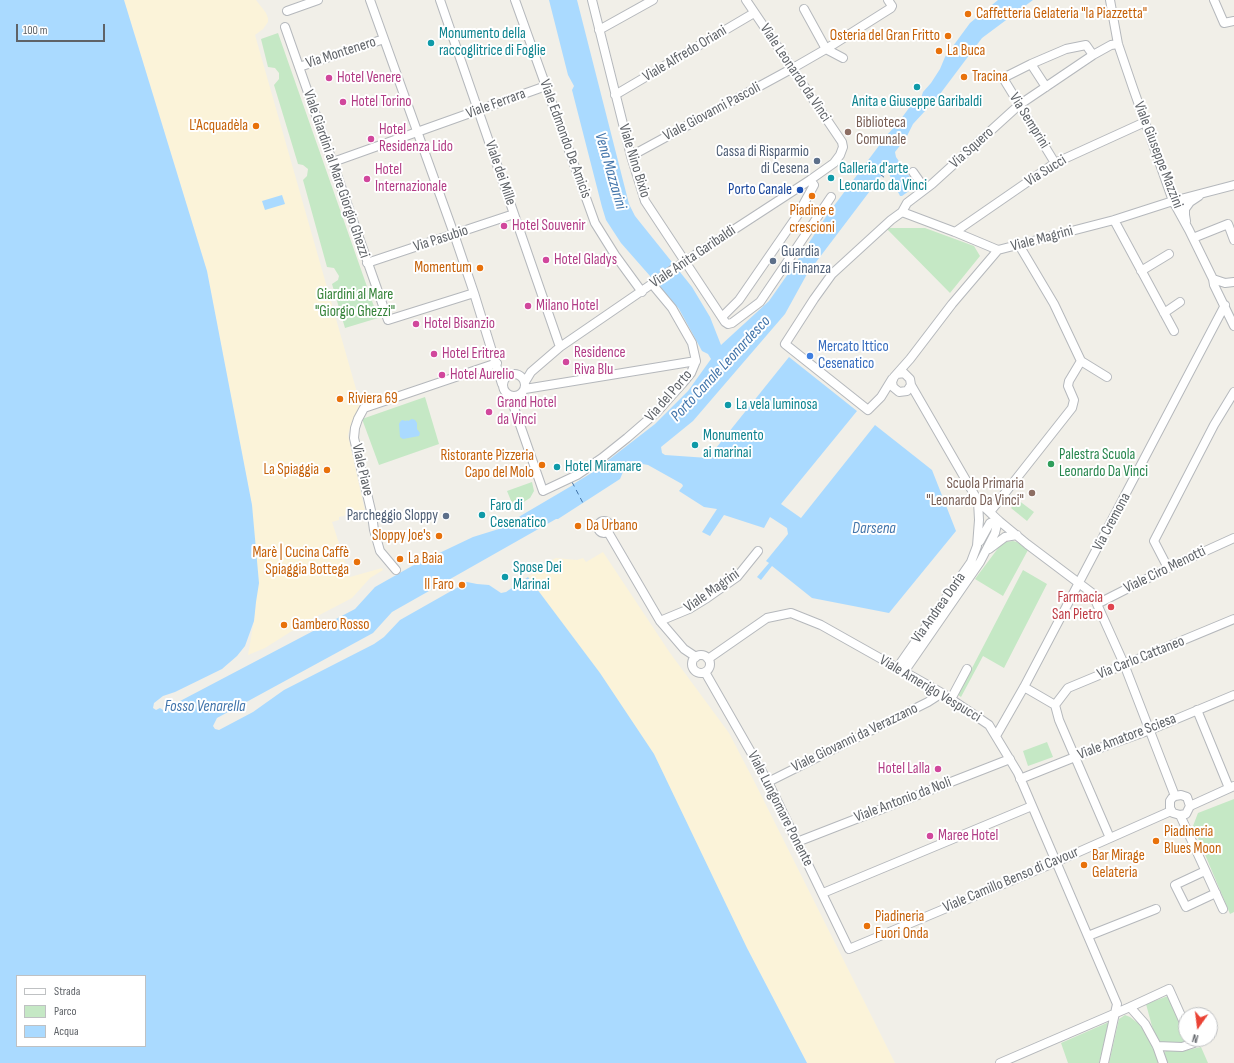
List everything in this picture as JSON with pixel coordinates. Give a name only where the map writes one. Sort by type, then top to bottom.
[{"type":"street","points":[[287,11],[318,0]]},
{"type":"street","points":[[370,0],[454,234],[497,363],[504,391],[510,396],[520,395],[525,386],[523,379],[497,363]]},
{"type":"street","name":"Viale dei Mille","points":[[440,0],[560,347]]},
{"type":"street","name":"Viale Edmondo De Amicis","points":[[516,0],[595,223],[615,255],[642,292]]},
{"type":"street","name":"Viale Nino Bixio","points":[[592,0],[631,156],[645,201],[725,322],[728,324],[737,320],[760,302],[831,197]]},
{"type":"street","points":[[599,30],[652,0]]},
{"type":"street","name":"Viale Leonardo da Vinci","points":[[746,0],[842,142],[843,147]]},
{"type":"street","name":"Viale Giuseppe Mazzini","points":[[1110,0],[1118,44],[1173,201],[1193,238],[1216,291],[1234,326]]},
{"type":"street","points":[[1214,0],[1224,23],[1234,21]]},
{"type":"street","name":"Viale Giovanni Pascoli","points":[[631,156],[826,49],[891,8],[890,3]]},
{"type":"street","points":[[804,9],[826,49],[843,58]]},
{"type":"street","name":"Viale Alfredo Oriani","points":[[615,95],[754,13]]},
{"type":"street","name":"Viale Giardini al Mare Giorgio Ghezzi","points":[[285,27],[388,320],[474,293]]},
{"type":"street","name":"Via Montenero","points":[[299,67],[384,39]]},
{"type":"street","points":[[1046,88],[1031,64],[1066,49],[1086,44],[1093,55]]},
{"type":"street","name":"Via Squero","points":[[902,212],[907,203],[932,184],[1019,105],[1093,55],[1118,44]]},
{"type":"street","name":"Via Semprini","points":[[1031,64],[1003,78],[1055,163]]},
{"type":"street","name":"Viale Ferrara","points":[[333,162],[546,86]]},
{"type":"street","name":"Via Succi","points":[[955,232],[1055,163],[1145,122]]},
{"type":"street","name":"Viale Anita Garibaldi","points":[[525,386],[529,373],[539,363],[560,347],[678,266],[810,180],[834,163],[840,155],[843,147]]},
{"type":"street","points":[[913,172],[925,189]]},
{"type":"street","points":[[722,317],[739,300],[797,216],[814,185],[810,180]]},
{"type":"street","points":[[1189,230],[1185,215],[1185,208],[1194,199],[1208,192],[1234,185]]},
{"type":"street","name":"Viale Magrini","points":[[902,212],[891,220],[832,274],[785,344],[868,410],[881,397],[952,304],[998,250],[1114,220],[1173,201],[1208,192]]},
{"type":"street","points":[[907,203],[918,218]]},
{"type":"street","points":[[902,212],[998,250]]},
{"type":"street","name":"Via Pasubio","points":[[367,263],[514,214]]},
{"type":"street","points":[[1114,220],[1174,331]]},
{"type":"street","points":[[1193,238],[1228,224],[1234,240]]},
{"type":"street","points":[[1019,245],[1054,304],[1081,361],[1107,377]]},
{"type":"street","points":[[1141,271],[1169,254]]},
{"type":"street","points":[[1212,279],[1231,283]]},
{"type":"street","name":"Via Cremona","points":[[996,736],[1080,582],[1224,304],[1222,297],[1223,290],[1231,283]]},
{"type":"street","name":"Via del Porto","points":[[510,396],[543,491],[576,475],[602,458],[657,412],[692,373],[696,362],[692,342],[672,308],[652,284]]},
{"type":"street","points":[[1164,313],[1180,302]]},
{"type":"street","points":[[910,358],[909,384],[902,393],[893,388],[895,377],[904,373],[909,384],[978,501],[998,520],[1080,582],[1092,593],[1124,664],[1175,796]]},
{"type":"street","points":[[990,512],[1072,408],[1074,400],[1068,386],[1069,381],[1081,361]]},
{"type":"street","points":[[525,386],[696,362]]},
{"type":"street","name":"Viale Piave","points":[[396,570],[380,551],[374,530],[372,515],[354,438],[358,419],[364,408],[497,363]]},
{"type":"street","name":"Viale Anita Garibaldi","points":[[515,374],[539,363]]},
{"type":"street","points":[[502,384],[506,377],[515,374]]},
{"type":"street","name":"Viale Magrini","points":[[881,397],[897,391]]},
{"type":"street","points":[[1168,568],[1154,541],[1214,425],[1234,392]]},
{"type":"street","name":"Via Andrea Doria","points":[[977,546],[979,520],[978,501]]},
{"type":"street","name":"Via Andrea Doria","points":[[959,587],[977,546],[990,523],[998,520]]},
{"type":"street","name":"Via Andrea Doria","points":[[986,552],[995,533],[998,520]]},
{"type":"street","points":[[608,532],[660,621],[684,649],[696,657],[701,655],[708,659],[710,666],[704,672]]},
{"type":"street","name":"Via Andrea Doria","points":[[900,670],[959,587],[986,552],[1005,537],[1017,535]]},
{"type":"street","name":"Viale Ciro Menotti","points":[[1097,604],[1168,568],[1234,538]]},
{"type":"street","name":"Viale Magrini","points":[[660,621],[689,609],[737,577],[758,551]]},
{"type":"street","name":"Viale Amerigo Vespucci","points":[[708,659],[767,618],[791,613],[821,625],[942,693],[989,725],[1010,759],[1032,806],[1117,1004],[1104,1063]]},
{"type":"street","name":"Via Carlo Cattaneo","points":[[1055,705],[1068,688],[1234,619]]},
{"type":"street","name":"Viale Lungomare Ponente","points":[[696,657],[693,663],[694,668],[698,672],[704,672],[768,782],[850,949]]},
{"type":"street","points":[[951,699],[967,669]]},
{"type":"street","points":[[1024,687],[1055,705],[1059,720],[1110,838]]},
{"type":"street","name":"Viale Giovanni da Verazzano","points":[[768,782],[928,702],[942,693]]},
{"type":"street","name":"Viale Amatore Sciesa","points":[[1020,780],[1075,757],[1150,730],[1234,695]]},
{"type":"street","points":[[1190,806],[1187,797],[1181,795],[1175,796],[1170,801],[1171,811],[1176,815],[1186,814],[1190,806],[1231,787],[1197,710]]},
{"type":"street","name":"Viale Antonio da Noli","points":[[797,842],[1010,759]]},
{"type":"street","points":[[823,893],[1032,806]]},
{"type":"street","name":"Viale Camillo Benso di Cavour","points":[[850,949],[1056,862],[1171,811]]},
{"type":"street","points":[[1180,815],[1222,909]]},
{"type":"street","points":[[1205,871],[1175,885],[1183,902],[1186,907],[1216,893]]},
{"type":"street","points":[[1088,936],[1156,909]]},
{"type":"street","points":[[1000,1063],[1169,989],[1178,1009]]},
{"type":"street","points":[[1130,1007],[1145,1024],[1157,1046],[1163,1063]]},
{"type":"street","points":[[1157,1046],[1178,1047]]},
{"type":"green space","name":"Giardini al Mare \"Giorgio Ghezzi\"","points":[[278,33],[378,318],[345,328],[332,284],[338,280],[339,276],[334,268],[327,267],[303,180],[307,176],[308,169],[303,165],[298,164],[274,85],[279,79],[279,73],[275,68],[268,67],[261,39]]},
{"type":"green space","points":[[886,228],[925,228],[974,246],[980,256],[950,293]]},
{"type":"green space","points":[[425,397],[439,444],[379,465],[362,419]]},
{"type":"green space","points":[[532,482],[534,491],[530,498],[514,508],[507,491]]},
{"type":"green space","points":[[1018,500],[1034,512],[1027,521],[1011,508]]},
{"type":"green space","points":[[1005,542],[1017,542],[1028,550],[1003,596],[975,579],[999,547]]},
{"type":"green space","points":[[1023,570],[1047,584],[1004,668],[983,656],[961,697],[958,695]]},
{"type":"green space","points":[[1047,742],[1053,757],[1028,766],[1023,751]]},
{"type":"green space","points":[[1234,799],[1234,912],[1230,914],[1193,826],[1198,813]]},
{"type":"green space","points":[[1168,996],[1178,1018],[1178,1043],[1164,1043],[1156,1039],[1146,1004]]},
{"type":"green space","points":[[1125,1015],[1139,1024],[1150,1040],[1160,1063],[1109,1063],[1119,1019]]},
{"type":"green space","points":[[1109,1022],[1099,1063],[1068,1063],[1061,1043]]},
{"type":"green space","points":[[1201,1047],[1208,1063],[1167,1063],[1164,1056],[1166,1051],[1183,1051]]},
{"type":"sand","points":[[124,0],[256,0],[266,13],[268,22],[263,29],[255,35],[360,403],[360,407],[352,421],[348,435],[365,511],[339,517],[339,520],[332,522],[350,577],[382,568],[383,570],[370,578],[352,598],[306,622],[265,648],[248,655],[256,602],[252,505],[207,271]]},
{"type":"sand","points":[[603,552],[670,653],[729,733],[895,1063],[807,1063],[747,948],[528,577],[539,570],[542,567],[541,566],[556,558],[577,560],[583,558],[586,562]]},
{"type":"water","points":[[0,0],[124,0],[207,271],[252,505],[259,583],[254,621],[245,646],[237,656],[222,669],[175,692],[163,696],[154,703],[153,708],[156,710],[160,708],[163,710],[355,609],[375,587],[412,566],[473,537],[502,528],[573,485],[593,472],[655,424],[688,391],[711,359],[708,354],[702,351],[679,309],[621,243],[606,220],[572,90],[574,86],[568,75],[549,0],[577,0],[629,204],[635,216],[692,287],[710,317],[721,345],[769,301],[827,215],[917,97],[919,100],[921,98],[923,92],[940,69],[945,57],[970,23],[998,0],[1033,0],[982,38],[937,98],[913,124],[907,136],[901,139],[902,143],[895,152],[896,157],[916,186],[900,196],[887,170],[885,169],[807,274],[785,314],[693,421],[661,447],[662,453],[665,455],[708,458],[789,357],[857,411],[781,504],[801,518],[875,425],[932,470],[956,531],[889,613],[812,598],[772,566],[761,580],[757,577],[769,563],[766,561],[788,534],[787,528],[770,517],[764,528],[724,515],[710,536],[702,532],[717,509],[704,507],[679,491],[683,486],[682,484],[648,465],[637,463],[623,472],[620,479],[558,519],[392,612],[373,633],[217,718],[213,726],[215,729],[219,730],[253,712],[284,690],[374,644],[384,637],[400,620],[467,582],[489,585],[501,593],[506,592],[528,577],[600,673],[654,754],[747,948],[807,1063],[0,1063]]},
{"type":"water","points":[[282,195],[285,204],[265,210],[262,201]]},
{"type":"water","points":[[412,419],[417,423],[417,429],[420,433],[419,436],[403,439],[400,437],[399,424],[402,420],[408,421]]},
{"type":"ferry route","points":[[866,163],[885,178]]},
{"type":"ferry route","points":[[572,482],[584,505]]},
{"type":"place","name":"Caffetteria Gelateria \"la Piazzetta\"","points":[[968,14]]},
{"type":"place","name":"Osteria del Gran Fritto","points":[[948,36]]},
{"type":"place","name":"Monumento della raccoglitrice di Foglie","points":[[431,43]]},
{"type":"place","name":"La Buca","points":[[939,51]]},
{"type":"place","name":"Tracina","points":[[964,77]]},
{"type":"place","name":"Hotel Venere","points":[[329,78]]},
{"type":"place","name":"Anita e Giuseppe Garibaldi","points":[[917,87]]},
{"type":"place","name":"Hotel Torino","points":[[343,102]]},
{"type":"place","name":"L'Acquadèla","points":[[256,126]]},
{"type":"place","name":"Biblioteca Comunale","points":[[848,132]]},
{"type":"place","name":"Hotel Residenza Lido","points":[[371,139]]},
{"type":"place","name":"Cassa di Risparmio di Cesena","points":[[817,161]]},
{"type":"place","name":"Galleria d'arte Leonardo da Vinci","points":[[831,178]]},
{"type":"place","name":"Hotel Internazionale","points":[[367,179]]},
{"type":"place","name":"Porto Canale","points":[[800,190]]},
{"type":"place","name":"Piadine e crescioni","points":[[812,196]]},
{"type":"place","name":"Hotel Souvenir","points":[[504,226]]},
{"type":"place","name":"Hotel Gladys","points":[[546,260]]},
{"type":"place","name":"Guardia di Finanza","points":[[773,261]]},
{"type":"place","name":"Momentum","points":[[480,268]]},
{"type":"place","name":"Milano Hotel","points":[[528,306]]},
{"type":"place","name":"Hotel Bisanzio","points":[[416,324]]},
{"type":"place","name":"Hotel Eritrea","points":[[434,354]]},
{"type":"place","name":"Mercato Ittico Cesenatico","points":[[810,356]]},
{"type":"place","name":"Residence Riva Blu","points":[[566,362]]},
{"type":"place","name":"Hotel Aurelio","points":[[442,375]]},
{"type":"place","name":"Riviera 69","points":[[340,399]]},
{"type":"place","name":"La vela luminosa","points":[[728,405]]},
{"type":"place","name":"Grand Hotel da Vinci","points":[[489,412]]},
{"type":"place","name":"Monumento ai marinai","points":[[695,445]]},
{"type":"place","name":"Palestra Scuola Leonardo Da Vinci","points":[[1051,464]]},
{"type":"place","name":"Ristorante Pizzeria Capo del Molo","points":[[542,465]]},
{"type":"place","name":"Hotel Miramare","points":[[557,467]]},
{"type":"place","name":"La Spiaggia","points":[[327,470]]},
{"type":"place","name":"Scuola Primaria \"Leonardo Da Vinci\"","points":[[1032,493]]},
{"type":"place","name":"Faro di Cesenatico","points":[[482,515]]},
{"type":"place","name":"Parcheggio Sloppy","points":[[446,516]]},
{"type":"place","name":"Da Urbano","points":[[578,526]]},
{"type":"place","name":"Sloppy Joe's","points":[[439,536]]},
{"type":"place","name":"La Baia","points":[[400,559]]},
{"type":"place","name":"Marè | Cucina Caffè Spiaggia Bottega","points":[[357,562]]},
{"type":"place","name":"Spose Dei Marinai","points":[[505,577]]},
{"type":"place","name":"Il Faro","points":[[462,585]]},
{"type":"place","name":"Farmacia San Pietro","points":[[1111,607]]},
{"type":"place","name":"Gambero Rosso","points":[[284,625]]},
{"type":"place","name":"Hotel Lalla","points":[[938,769]]},
{"type":"place","name":"Maree Hotel","points":[[930,836]]},
{"type":"place","name":"Piadineria Blues Moon","points":[[1156,841]]},
{"type":"place","name":"Bar Mirage Gelateria","points":[[1084,865]]},
{"type":"place","name":"Piadineria Fuori Onda","points":[[867,926]]},
{"type":"water label","name":"Vena Mazzarini","points":[[610,171]]},
{"type":"water label","name":"Porto Canale Leonardesco","points":[[721,369]]},
{"type":"water label","name":"Darsena","points":[[874,529]]},
{"type":"water label","name":"Fosso Venarella","points":[[205,707]]}]
